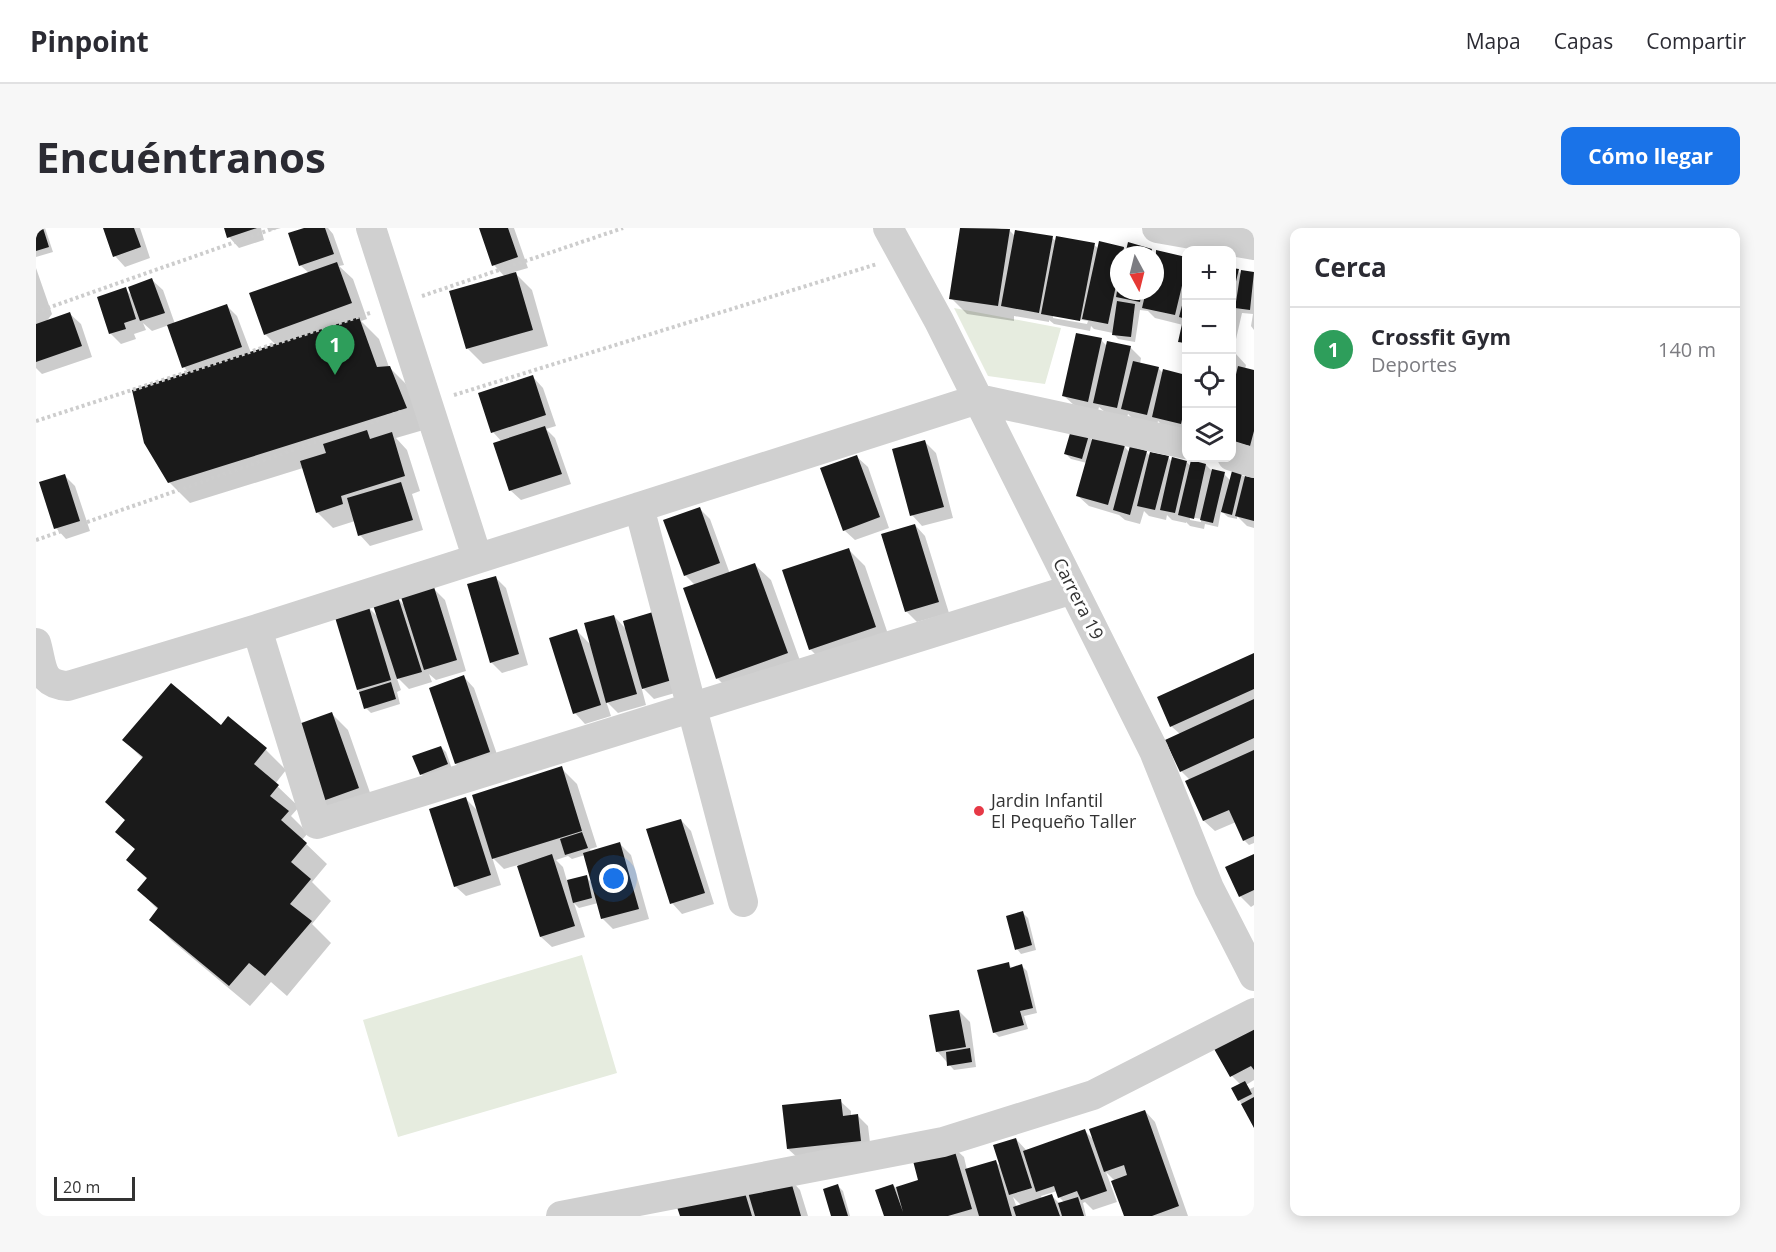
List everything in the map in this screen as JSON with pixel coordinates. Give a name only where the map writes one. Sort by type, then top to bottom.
[{"type":"street","points":[[371,228],[477,557]]},
{"type":"street","name":"Carrera 19","points":[[888,228],[978,399],[1154,751],[1209,888],[1254,976]]},
{"type":"street","points":[[1157,228],[1254,245]]},
{"type":"street","points":[[36,644],[46,679],[54,685],[68,686],[978,399],[1182,443]]},
{"type":"street","points":[[1236,457],[1254,463]]},
{"type":"street","points":[[639,507],[743,902]]},
{"type":"street","points":[[257,628],[317,824],[1073,589]]},
{"type":"street","points":[[561,1216],[943,1142],[1093,1095],[1254,1013]]},
{"type":"path","points":[[36,312],[275,228]]},
{"type":"path","points":[[36,421],[396,305],[623,228]]},
{"type":"path","points":[[36,540],[428,403],[903,256]]},
{"type":"shaded area","points":[[954,308],[1061,328],[1045,384],[988,376]]},
{"type":"shaded area","points":[[582,955],[617,1073],[398,1137],[363,1020]]},
{"type":"building","points":[[36,228],[43,228],[49,247],[36,251]]},
{"type":"building","points":[[103,228],[134,228],[141,247],[113,257]]},
{"type":"building","points":[[224,228],[257,228],[227,238]]},
{"type":"building","points":[[304,228],[325,228],[334,254],[299,266],[288,233]]},
{"type":"building","points":[[479,228],[508,228],[518,257],[492,266]]},
{"type":"building","points":[[960,228],[1010,229],[998,306],[949,299]]},
{"type":"building","points":[[1015,230],[1053,236],[1039,313],[1001,306]]},
{"type":"building","points":[[1056,236],[1095,243],[1080,321],[1041,314]]},
{"type":"building","points":[[1099,241],[1120,246],[1110,246],[1110,300],[1113,300],[1108,324],[1082,319]]},
{"type":"building","points":[[1128,242],[1142,246],[1127,246]]},
{"type":"building","points":[[1164,252],[1182,256],[1182,286],[1175,315],[1142,308],[1144,300],[1164,300]]},
{"type":"building","points":[[337,262],[352,303],[264,335],[249,293]]},
{"type":"building","points":[[1241,270],[1254,272],[1250,310],[1236,308]]},
{"type":"building","points":[[516,272],[533,330],[466,349],[449,291]]},
{"type":"building","points":[[152,278],[165,313],[140,321],[128,287]]},
{"type":"building","points":[[126,287],[136,319],[124,323],[126,329],[109,334],[97,297]]},
{"type":"building","points":[[1117,301],[1135,304],[1131,337],[1112,335]]},
{"type":"building","points":[[227,304],[242,347],[182,368],[167,325]]},
{"type":"building","points":[[70,312],[82,346],[36,362],[36,324]]},
{"type":"building","points":[[359,317],[377,367],[390,366],[407,408],[168,483],[144,443],[132,390]]},
{"type":"building","points":[[1182,324],[1182,342],[1178,342]]},
{"type":"building","points":[[1076,333],[1102,338],[1088,402],[1062,396]]},
{"type":"building","points":[[1107,341],[1131,346],[1117,408],[1093,403]]},
{"type":"building","points":[[1133,361],[1159,367],[1147,415],[1121,409]]},
{"type":"building","points":[[1238,366],[1254,370],[1254,431],[1250,446],[1236,443]]},
{"type":"building","points":[[1163,369],[1182,374],[1181,424],[1152,417]]},
{"type":"building","points":[[533,375],[546,415],[491,433],[478,393]]},
{"type":"building","points":[[545,426],[562,474],[509,491],[493,443]]},
{"type":"building","points":[[367,430],[370,439],[392,432],[405,476],[341,496],[343,504],[316,513],[300,461],[326,453],[323,444]]},
{"type":"building","points":[[1071,430],[1089,435],[1082,459],[1064,454]]},
{"type":"building","points":[[1093,436],[1125,445],[1108,505],[1076,496]]},
{"type":"building","points":[[925,440],[944,507],[910,516],[892,449]]},
{"type":"building","points":[[1130,446],[1147,451],[1130,515],[1113,510]]},
{"type":"building","points":[[1150,452],[1169,456],[1155,510],[1137,506]]},
{"type":"building","points":[[857,455],[880,517],[843,531],[820,468]]},
{"type":"building","points":[[1172,457],[1187,462],[1175,513],[1160,510]]},
{"type":"building","points":[[1191,462],[1206,464],[1194,519],[1178,515]]},
{"type":"building","points":[[1212,469],[1225,472],[1213,523],[1200,520]]},
{"type":"building","points":[[1232,471],[1242,473],[1232,515],[1221,512]]},
{"type":"building","points":[[65,474],[80,521],[54,529],[39,482]]},
{"type":"building","points":[[1245,476],[1254,478],[1254,521],[1235,516]]},
{"type":"building","points":[[401,482],[413,520],[358,536],[347,498]]},
{"type":"building","points":[[700,507],[720,563],[684,576],[663,520]]},
{"type":"building","points":[[915,524],[939,602],[905,612],[881,534]]},
{"type":"building","points":[[849,548],[876,627],[809,650],[782,570]]},
{"type":"building","points":[[755,563],[788,653],[716,679],[683,588]]},
{"type":"building","points":[[496,576],[519,654],[490,663],[467,584]]},
{"type":"building","points":[[434,587],[457,660],[424,670],[401,597]]},
{"type":"building","points":[[398,597],[422,672],[397,679],[373,605]]},
{"type":"building","points":[[368,604],[391,680],[357,690],[334,614]]},
{"type":"building","points":[[653,612],[672,680],[642,689],[623,621]]},
{"type":"building","points":[[614,615],[637,694],[606,703],[584,623]]},
{"type":"building","points":[[577,629],[601,705],[573,714],[549,638]]},
{"type":"building","points":[[1254,653],[1254,689],[1170,727],[1157,697]]},
{"type":"building","points":[[464,675],[490,752],[455,764],[429,688]]},
{"type":"building","points":[[391,682],[396,699],[364,709],[359,692]]},
{"type":"building","points":[[171,683],[221,725],[228,716],[267,748],[254,764],[279,785],[270,796],[289,811],[281,820],[307,843],[291,862],[311,879],[290,904],[312,921],[265,976],[249,963],[229,986],[149,920],[158,908],[137,890],[147,878],[126,860],[135,849],[115,832],[125,820],[105,802],[143,757],[122,740]]},
{"type":"building","points":[[1254,699],[1254,738],[1180,772],[1165,740]]},
{"type":"building","points":[[332,712],[359,788],[320,802],[293,726]]},
{"type":"building","points":[[441,746],[448,764],[420,775],[412,756]]},
{"type":"building","points":[[1254,750],[1254,836],[1243,841],[1229,810],[1203,821],[1185,781]]},
{"type":"building","points":[[562,766],[582,831],[492,859],[472,795]]},
{"type":"building","points":[[466,797],[491,875],[454,887],[429,809]]},
{"type":"building","points":[[681,819],[705,893],[670,904],[646,829]]},
{"type":"building","points":[[582,832],[588,848],[565,855],[560,839]]},
{"type":"building","points":[[620,842],[639,909],[601,919],[583,853]]},
{"type":"building","points":[[552,854],[575,926],[540,937],[517,866]]},
{"type":"building","points":[[1254,854],[1254,890],[1239,897],[1225,867]]},
{"type":"building","points":[[587,875],[592,898],[573,903],[567,880]]},
{"type":"building","points":[[1023,911],[1032,945],[1015,950],[1006,916]]},
{"type":"building","points":[[1009,962],[1010,968],[1022,964],[1033,1008],[1020,1011],[1024,1025],[993,1033],[977,970]]},
{"type":"building","points":[[959,1010],[966,1047],[936,1052],[929,1015]]},
{"type":"building","points":[[1254,1024],[1254,1070],[1251,1066],[1230,1077],[1213,1047]]},
{"type":"building","points":[[970,1048],[972,1062],[947,1066],[946,1052]]},
{"type":"building","points":[[1245,1081],[1252,1094],[1238,1101],[1231,1088]]},
{"type":"building","points":[[1254,1097],[1254,1128],[1241,1104]]},
{"type":"building","points":[[841,1099],[843,1116],[858,1114],[861,1141],[787,1149],[782,1105]]},
{"type":"building","points":[[1145,1110],[1179,1206],[1152,1216],[1124,1216],[1111,1181],[1127,1175],[1124,1165],[1104,1172],[1089,1129]]},
{"type":"building","points":[[1085,1129],[1107,1191],[1081,1200],[1077,1191],[1058,1198],[1054,1186],[1036,1192],[1023,1151]]},
{"type":"building","points":[[1016,1138],[1032,1188],[1009,1195],[993,1145]]},
{"type":"building","points":[[953,1145],[972,1209],[948,1216],[884,1216],[875,1190],[893,1184],[903,1212],[896,1187],[918,1180],[912,1157]]},
{"type":"building","points":[[996,1160],[1012,1216],[979,1216],[965,1169]]},
{"type":"building","points":[[790,1178],[801,1216],[755,1216],[747,1189]]},
{"type":"building","points":[[742,1183],[752,1216],[680,1216],[676,1204]]},
{"type":"building","points":[[838,1184],[848,1216],[831,1216],[823,1189]]},
{"type":"building","points":[[1052,1194],[1060,1216],[1016,1216],[1013,1207]]},
{"type":"building","points":[[1078,1197],[1084,1216],[1062,1216],[1058,1203]]},
{"type":"place","name":"Crossfit Gym","points":[[335,375]]},
{"type":"place","name":"Jardin Infantil El Pequeño Taller","points":[[979,811]]}]
